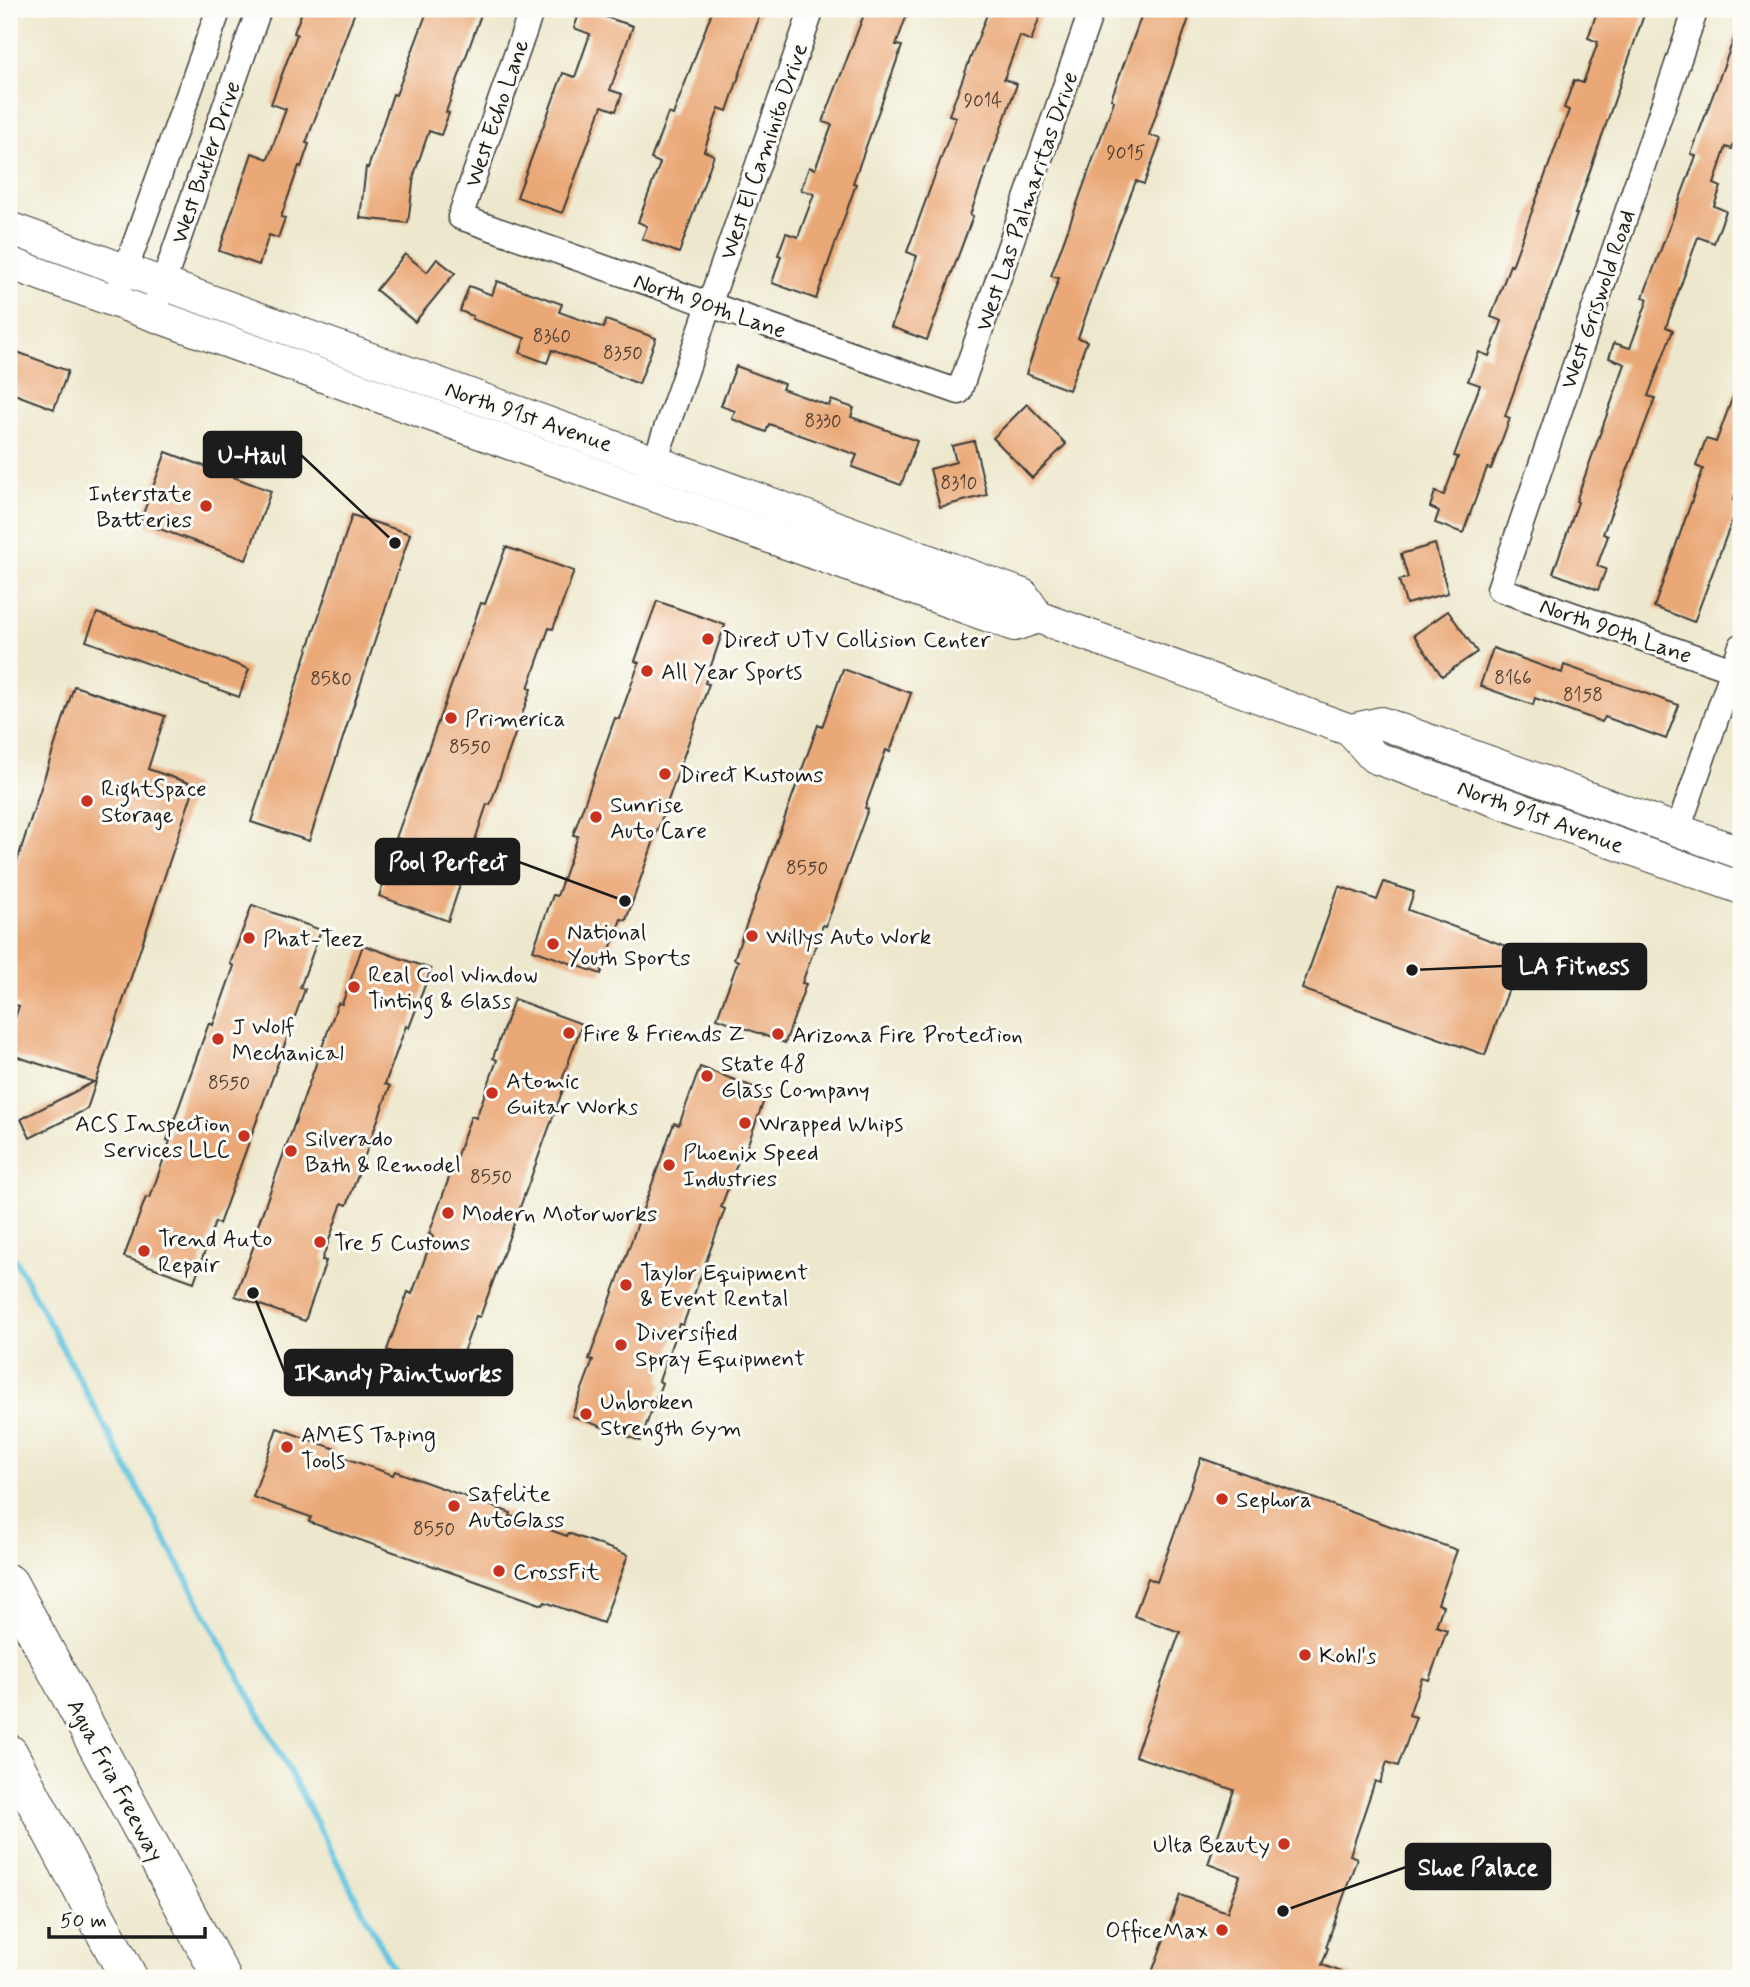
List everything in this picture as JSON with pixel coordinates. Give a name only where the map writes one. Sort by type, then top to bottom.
[{"type":"highway","name":"Agua Fria Freeway","points":[[9,1583],[222,1978]]},
{"type":"highway","points":[[9,1753],[129,1978]]},
{"type":"main road","name":"North 91st Avenue","points":[[9,228],[1023,595],[1038,617],[1350,730],[1374,757],[1741,888]]},
{"type":"main road","name":"North 91st Avenue","points":[[9,263],[1014,625],[1038,617]]},
{"type":"main road","name":"North 91st Avenue","points":[[1350,730],[1381,723],[1741,853]]},
{"type":"main road","points":[[1515,807],[1569,810],[1646,836],[1678,830]]},
{"type":"street","name":"West Butler Drive","points":[[114,302],[219,9]]},
{"type":"street","name":"West Butler Drive","points":[[152,316],[258,9]]},
{"type":"street","name":"West Echo Lane","points":[[460,217],[532,9]]},
{"type":"street","name":"West El Caminito Drive","points":[[644,492],[812,9]]},
{"type":"street","name":"West Las Palmaritas Drive","points":[[960,393],[1092,9]]},
{"type":"street","name":"West Griswold Road","points":[[1499,589],[1696,9]]},
{"type":"street","name":"North 90th Lane","points":[[460,217],[960,393]]},
{"type":"street","name":"North 90th Lane","points":[[1499,589],[1733,670]]},
{"type":"street","points":[[1678,830],[1741,646]]},
{"type":"building","points":[[303,9],[356,9],[306,143],[309,144],[281,217],[285,218],[278,238],[269,235],[259,265],[219,251],[252,153],[268,159],[286,109],[271,104],[297,34],[294,33]]},
{"type":"building","points":[[428,9],[483,9],[446,112],[449,113],[441,135],[429,131],[414,175],[408,223],[360,218],[366,167],[368,168],[393,94],[396,95]]},
{"type":"building","points":[[581,9],[633,26],[610,90],[622,94],[616,111],[602,106],[562,213],[517,197],[563,73],[575,77],[590,34],[574,28]]},
{"type":"building","points":[[713,9],[762,9],[727,111],[719,108],[704,151],[714,155],[679,253],[642,239],[647,226],[638,222],[660,163],[651,159],[668,113],[673,115]]},
{"type":"building","points":[[866,9],[909,9],[896,45],[902,46],[853,183],[856,184],[816,299],[772,283],[786,233],[798,237],[814,194],[801,190],[809,167],[815,169],[832,125],[823,122]]},
{"type":"building","points":[[989,9],[1021,9],[1040,16],[1031,41],[1020,36],[1004,79],[1017,84],[970,215],[973,216],[927,340],[891,327],[917,256],[907,252],[956,117],[949,115]]},
{"type":"building","points":[[1144,9],[1192,9],[1149,135],[1161,139],[1144,184],[1136,181],[1109,250],[1078,338],[1087,341],[1069,390],[1026,374],[1059,278],[1051,276]]},
{"type":"building","points":[[1598,9],[1646,9],[1505,416],[1510,418],[1491,469],[1487,468],[1463,533],[1435,523],[1439,511],[1430,507],[1435,492],[1444,495],[1458,457],[1454,456],[1480,385],[1468,381],[1479,352],[1489,356],[1502,321],[1491,317],[1569,110],[1564,108],[1574,80],[1583,83],[1598,42],[1588,38]]},
{"type":"building","points":[[1739,25],[1741,124],[1732,149],[1726,147],[1714,184],[1721,187],[1714,206],[1726,211],[1714,243],[1698,237],[1666,327],[1673,330],[1648,396],[1655,398],[1603,534],[1608,536],[1597,566],[1606,569],[1598,590],[1553,573],[1625,364],[1609,358],[1614,343],[1630,348],[1648,299],[1643,297],[1696,156],[1691,154]]},
{"type":"building","points":[[405,254],[427,272],[437,259],[455,273],[415,322],[376,290]]},
{"type":"building","points":[[497,281],[562,304],[559,312],[604,328],[606,320],[656,338],[639,384],[552,350],[547,363],[520,353],[525,338],[472,319],[473,316],[460,311],[469,286],[492,295]]},
{"type":"building","points":[[9,349],[68,371],[54,409],[9,392]]},
{"type":"building","points":[[736,366],[784,384],[782,389],[829,406],[831,400],[854,408],[851,417],[917,441],[901,485],[852,467],[857,455],[769,424],[766,432],[732,419],[735,411],[721,406]]},
{"type":"building","points":[[1739,380],[1741,477],[1733,500],[1739,502],[1694,622],[1654,607],[1703,469],[1696,466],[1706,439],[1716,442]]},
{"type":"building","points":[[1027,404],[1066,444],[1032,478],[993,438]]},
{"type":"building","points":[[974,441],[987,495],[940,507],[930,469],[956,462],[952,446]]},
{"type":"building","name":"Interstate Batteries","points":[[166,452],[271,491],[246,560],[140,522]]},
{"type":"building","points":[[352,515],[410,534],[309,841],[251,822]]},
{"type":"building","points":[[1435,544],[1448,593],[1406,604],[1399,580],[1408,578],[1401,554]]},
{"type":"building","points":[[506,547],[574,571],[553,629],[549,628],[528,688],[531,689],[490,805],[487,804],[448,921],[379,896],[400,839],[396,838],[481,603],[485,604]]},
{"type":"building","points":[[657,601],[725,625],[705,683],[709,684],[626,920],[621,919],[601,974],[533,950],[553,895],[557,896],[578,836],[573,835],[615,718],[619,719],[639,663],[635,661]]},
{"type":"building","points":[[1448,611],[1477,652],[1442,676],[1414,635]]},
{"type":"building","points":[[97,613],[249,669],[239,697],[86,641]]},
{"type":"building","points":[[1493,648],[1562,673],[1564,665],[1679,705],[1666,739],[1605,717],[1602,722],[1535,698],[1533,705],[1480,686]]},
{"type":"building","points":[[843,669],[911,693],[890,752],[886,750],[826,926],[823,925],[802,983],[806,984],[785,1043],[717,1018],[738,961],[734,959],[818,725],[822,727]]},
{"type":"building","name":"RightSpace Storage","points":[[74,686],[165,716],[148,769],[195,785],[87,1109],[30,1138],[21,1119],[94,1082],[9,1054],[9,1036],[19,1006],[9,1003],[9,886]]},
{"type":"building","points":[[1384,882],[1414,892],[1408,910],[1522,952],[1485,1055],[1302,989],[1339,886],[1377,900]]},
{"type":"building","points":[[252,905],[321,930],[300,988],[305,989],[219,1224],[215,1222],[194,1282],[124,1257],[146,1197],[150,1198],[170,1141],[167,1140],[209,1023],[213,1025],[234,966],[230,964]]},
{"type":"building","points":[[363,945],[431,969],[385,1084],[390,1086],[347,1205],[342,1203],[305,1321],[235,1296],[338,1003],[342,1004]]},
{"type":"building","points":[[514,999],[582,1024],[561,1083],[565,1084],[480,1317],[476,1316],[455,1375],[387,1350],[408,1292],[412,1294],[433,1236],[429,1234],[471,1116],[476,1118],[497,1060],[493,1058]]},
{"type":"building","points":[[700,1067],[767,1092],[721,1207],[725,1209],[683,1325],[679,1324],[659,1381],[662,1383],[640,1441],[572,1416],[593,1360],[589,1359],[674,1123],[679,1125]]},
{"type":"building","points":[[277,1428],[336,1449],[334,1454],[393,1475],[395,1471],[511,1513],[510,1516],[628,1555],[603,1623],[545,1602],[543,1605],[309,1522],[311,1517],[253,1497]]},
{"type":"building","name":"Kohl's","points":[[1201,1458],[1457,1550],[1438,1604],[1443,1606],[1436,1626],[1447,1630],[1429,1680],[1422,1678],[1409,1715],[1416,1717],[1398,1766],[1387,1762],[1380,1783],[1375,1781],[1350,1855],[1357,1858],[1326,1947],[1328,1948],[1322,1965],[1353,1978],[1150,1978],[1180,1895],[1227,1912],[1240,1876],[1208,1864],[1234,1790],[1135,1756],[1180,1632],[1134,1616],[1148,1578],[1157,1582]]},
{"type":"waterway","points":[[9,1248],[398,1978]]},
{"type":"place","name":"Interstate Batteries","points":[[206,506]]},
{"type":"place","name":"U-Haul","points":[[395,543]]},
{"type":"place","name":"Direct UTV Collision Center","points":[[708,639]]},
{"type":"place","name":"All Year Sports","points":[[647,671]]},
{"type":"place","name":"Primerica","points":[[451,718]]},
{"type":"place","name":"Direct Kustoms","points":[[665,774]]},
{"type":"place","name":"RightSpace Storage","points":[[87,801]]},
{"type":"place","name":"Sunrise Auto Care","points":[[596,817]]},
{"type":"place","name":"Pool Perfect","points":[[625,901]]},
{"type":"place","name":"Willys Auto Work","points":[[752,936]]},
{"type":"place","name":"Phat-Teez","points":[[249,938]]},
{"type":"place","name":"National Youth Sports","points":[[553,944]]},
{"type":"place","name":"LA Fitness","points":[[1412,970]]},
{"type":"place","name":"Real Cool Window Tinting & Glass","points":[[354,987]]},
{"type":"place","name":"Fire & Friends Z","points":[[569,1033]]},
{"type":"place","name":"Arizona Fire Protection","points":[[778,1034]]},
{"type":"place","name":"J Wolf Mechanical","points":[[218,1039]]},
{"type":"place","name":"State 48 Glass Company","points":[[707,1076]]},
{"type":"place","name":"Atomic Guitar Works","points":[[492,1093]]},
{"type":"place","name":"Wrapped Whips","points":[[745,1123]]},
{"type":"place","name":"ACS Inspection Services LLC","points":[[244,1136]]},
{"type":"place","name":"Silverado Bath & Remodel","points":[[291,1151]]},
{"type":"place","name":"Phoenix Speed Industries","points":[[669,1165]]},
{"type":"place","name":"Modern Motorworks","points":[[448,1213]]},
{"type":"place","name":"Tre 5 Customs","points":[[320,1242]]},
{"type":"place","name":"Trend Auto Repair","points":[[144,1251]]},
{"type":"place","name":"Taylor Equipment & Event Rental","points":[[626,1285]]},
{"type":"place","name":"IKandy Paintworks","points":[[253,1293]]},
{"type":"place","name":"Diversified Spray Equipment","points":[[621,1345]]},
{"type":"place","name":"Unbroken Strength Gym","points":[[586,1414]]},
{"type":"place","name":"AMES Taping Tools","points":[[287,1447]]},
{"type":"place","name":"Sephora","points":[[1222,1499]]},
{"type":"place","name":"Safelite AutoGlass","points":[[454,1506]]},
{"type":"place","name":"CrossFit","points":[[499,1571]]},
{"type":"place","name":"Kohl's","points":[[1305,1655]]},
{"type":"place","name":"Ulta Beauty","points":[[1284,1844]]},
{"type":"place","name":"Shoe Palace","points":[[1283,1911]]},
{"type":"place","name":"OfficeMax","points":[[1222,1930]]}]
